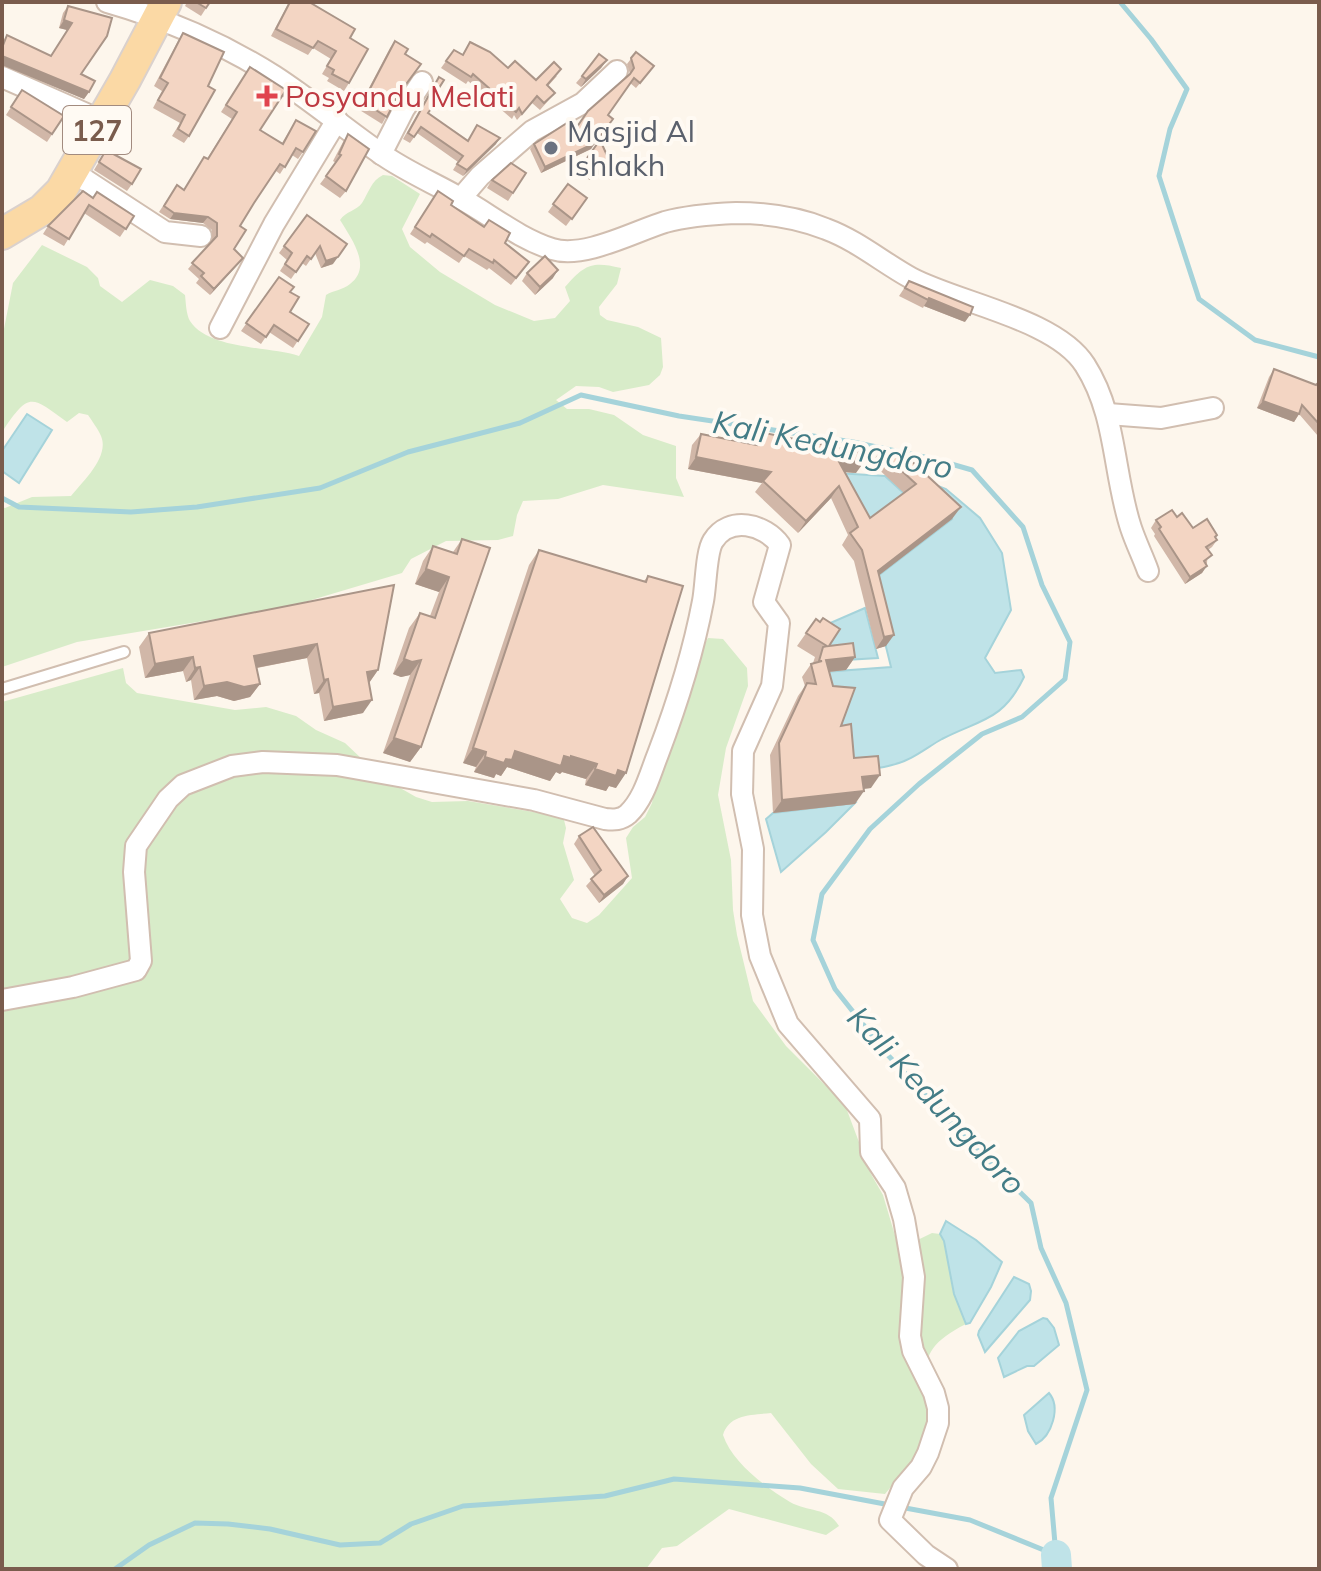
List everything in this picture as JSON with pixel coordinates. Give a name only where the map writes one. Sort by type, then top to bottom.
[{"type":"main road","name":"127","points":[[2,234],[42,210],[61,191],[162,10]]},
{"type":"street","points":[[107,2],[162,10],[274,76],[381,154],[461,198],[512,231],[553,249],[572,252],[592,248],[669,221],[691,217],[750,214],[787,218],[847,238],[912,278],[1020,321],[1062,343],[1083,362],[1108,414],[1131,527],[1148,571]]},
{"type":"street","points":[[461,198],[523,137],[583,103],[617,71]]},
{"type":"street","points":[[2,77],[102,121]]},
{"type":"street","points":[[381,154],[422,82]]},
{"type":"street","points":[[220,328],[274,224],[337,120]]},
{"type":"street","points":[[73,172],[165,232],[201,236]]},
{"type":"street","points":[[1108,414],[1161,418],[1213,408]]},
{"type":"street","points":[[2,1000],[73,987],[136,970],[141,961],[134,872],[136,846],[168,799],[183,785],[232,766],[263,762],[337,765],[534,800],[605,819],[617,820],[627,815],[645,788],[684,685],[704,600],[712,542],[728,526],[747,525],[772,534],[780,545],[764,602],[779,623],[772,686],[743,751],[742,794],[753,849],[752,915],[760,956],[788,1024],[870,1119],[871,1152],[895,1188],[914,1277],[910,1336],[913,1351],[934,1393],[938,1423],[921,1467],[903,1488],[890,1520],[926,1555],[947,1569]]},
{"type":"lane","points":[[2,689],[124,652]]},
{"type":"green space","points":[[383,175],[392,176],[420,194],[402,229],[410,247],[440,272],[495,305],[534,321],[555,318],[570,301],[565,287],[584,269],[596,265],[621,268],[617,284],[599,307],[600,315],[661,338],[663,367],[660,375],[649,385],[613,392],[599,387],[576,386],[556,400],[567,409],[589,409],[614,415],[643,435],[676,446],[676,478],[684,497],[603,485],[558,499],[523,501],[513,536],[498,540],[446,541],[411,559],[402,573],[288,607],[77,642],[2,667],[2,507],[32,497],[71,496],[94,469],[103,444],[88,415],[79,413],[67,422],[45,407],[31,402],[18,410],[2,432],[2,339],[13,283],[42,245],[87,267],[98,278],[100,286],[122,302],[150,280],[173,286],[185,295],[190,321],[211,337],[240,346],[299,356],[322,317],[326,295],[350,284],[360,269],[358,252],[340,220],[360,206],[373,184]]},
{"type":"green space","points":[[708,638],[723,639],[747,668],[748,686],[726,748],[718,795],[731,860],[737,935],[753,1001],[786,1046],[845,1105],[871,1174],[883,1195],[899,1249],[932,1233],[940,1234],[954,1294],[966,1324],[932,1349],[926,1376],[928,1423],[911,1463],[885,1494],[838,1489],[811,1464],[771,1413],[736,1419],[723,1435],[742,1464],[780,1496],[829,1516],[839,1526],[826,1535],[729,1509],[677,1546],[662,1548],[646,1569],[2,1569],[2,702],[123,668],[126,683],[137,693],[235,710],[266,707],[296,716],[316,730],[345,743],[381,777],[416,797],[432,802],[468,801],[557,816],[564,820],[563,843],[574,880],[560,899],[572,918],[587,923],[599,915],[632,878],[626,838],[645,817],[652,803],[659,764],[689,673]]},
{"type":"water","points":[[27,414],[52,430],[19,483],[2,471],[2,451]]},
{"type":"water","points":[[836,473],[885,476],[907,496],[862,530]]},
{"type":"water","points":[[933,484],[946,489],[980,518],[1002,553],[1011,610],[985,658],[995,673],[1021,670],[1024,677],[999,711],[906,761],[876,769],[824,774],[824,672],[891,667],[870,582],[952,519]]},
{"type":"water","points":[[865,608],[878,658],[831,658],[829,645],[814,630]]},
{"type":"water","points":[[855,803],[781,872],[766,819],[773,813]]},
{"type":"water","points":[[946,1221],[1002,1262],[991,1287],[970,1323],[966,1324],[954,1294],[940,1234]]},
{"type":"water","points":[[1014,1277],[1029,1284],[1030,1300],[985,1352],[979,1331]]},
{"type":"water","points":[[1043,1318],[1054,1328],[1059,1345],[1034,1366],[1027,1366],[1004,1377],[998,1358],[1019,1331]]},
{"type":"water","points":[[1049,1393],[1054,1406],[1053,1421],[1046,1435],[1036,1444],[1028,1431],[1024,1415]]},
{"type":"building","points":[[196,2],[210,2],[206,8]]},
{"type":"building","points":[[290,2],[309,2],[355,29],[350,38],[368,49],[349,83],[332,74],[334,70],[327,66],[336,51],[318,41],[313,48],[276,29]]},
{"type":"building","points":[[68,6],[112,18],[107,36],[81,74],[95,81],[89,92],[2,56],[7,35],[51,56],[72,23],[64,20]]},
{"type":"building","points":[[183,33],[224,52],[208,86],[215,90],[189,136],[178,129],[185,115],[158,100],[168,83],[160,78]]},
{"type":"building","points":[[395,41],[408,49],[405,54],[421,64],[398,95],[387,117],[363,102]]},
{"type":"building","points":[[470,42],[490,52],[508,68],[515,61],[536,80],[554,62],[561,69],[547,85],[555,93],[544,103],[537,96],[522,114],[519,108],[516,112],[473,74],[471,77],[446,61],[454,50],[463,55]]},
{"type":"building","points":[[636,52],[654,66],[640,83],[634,78],[608,115],[613,119],[595,143],[545,167],[534,144],[567,123],[572,134],[588,111],[630,74],[634,68],[631,58]]},
{"type":"building","points":[[599,54],[607,60],[586,79],[582,76]]},
{"type":"building","points":[[250,67],[286,90],[260,130],[283,144],[296,120],[316,131],[303,152],[296,148],[285,167],[280,164],[254,203],[240,226],[246,230],[234,249],[243,258],[214,289],[201,276],[204,273],[192,263],[217,236],[217,223],[208,217],[174,213],[164,206],[177,185],[184,190],[204,157],[208,159],[237,112],[226,105]]},
{"type":"building","points":[[439,77],[444,80],[432,99],[436,102],[428,113],[468,141],[477,125],[500,138],[467,170],[457,164],[463,156],[421,127],[414,137],[408,133]]},
{"type":"building","points":[[22,90],[64,116],[52,134],[11,107]]},
{"type":"building","points":[[348,134],[369,149],[346,191],[326,176],[341,155]]},
{"type":"building","points":[[600,140],[611,164],[594,173],[587,158]]},
{"type":"building","points":[[106,150],[141,169],[132,184],[99,162]]},
{"type":"building","points":[[511,163],[526,173],[513,193],[492,180]]},
{"type":"building","points":[[568,184],[587,198],[572,219],[553,204]]},
{"type":"building","points":[[83,191],[93,198],[97,192],[134,216],[126,229],[89,205],[69,239],[48,226]]},
{"type":"building","points":[[438,191],[453,201],[451,205],[484,227],[489,220],[510,233],[505,243],[529,262],[516,278],[494,260],[493,263],[469,249],[464,256],[432,234],[430,237],[415,227]]},
{"type":"building","points":[[307,215],[347,244],[338,257],[326,261],[320,246],[311,259],[307,256],[296,272],[285,264],[292,253],[284,246]]},
{"type":"building","points":[[545,256],[558,270],[540,287],[527,273]]},
{"type":"building","points":[[279,277],[294,287],[290,292],[299,297],[290,312],[309,324],[298,341],[274,325],[266,337],[246,323]]},
{"type":"building","points":[[909,281],[973,307],[970,315],[905,288]]},
{"type":"building","points":[[1274,369],[1316,385],[1319,382],[1319,424],[1302,405],[1299,414],[1263,401]]},
{"type":"building","points":[[760,432],[865,453],[864,462],[838,460],[870,518],[916,484],[880,451],[905,455],[961,507],[878,571],[894,635],[884,637],[862,550],[850,533],[858,527],[839,486],[806,521],[763,481],[771,472],[696,457],[701,434],[757,445]]},
{"type":"building","points":[[1172,510],[1177,517],[1182,513],[1193,528],[1207,519],[1217,535],[1217,540],[1206,547],[1212,555],[1204,561],[1207,566],[1190,577],[1156,520]]},
{"type":"building","points":[[462,539],[490,548],[421,747],[394,738],[421,660],[412,662],[404,659],[420,613],[435,618],[449,577],[426,569],[433,546],[457,554]]},
{"type":"building","points":[[539,550],[646,582],[648,576],[683,586],[626,773],[618,770],[616,776],[595,769],[597,764],[571,756],[564,756],[561,766],[515,751],[512,760],[506,759],[504,763],[485,757],[486,752],[473,748]]},
{"type":"building","points":[[394,585],[378,670],[367,672],[372,700],[333,707],[317,644],[254,656],[260,684],[244,687],[227,682],[204,686],[200,667],[195,668],[193,657],[155,664],[149,633]]},
{"type":"building","points":[[823,618],[840,629],[829,646],[853,643],[855,657],[826,660],[833,686],[855,688],[841,726],[851,724],[854,758],[878,756],[880,775],[862,777],[864,791],[782,800],[779,743],[807,683],[816,684],[811,664],[822,661],[819,661],[823,647],[827,646],[806,633],[816,619],[820,622]]},
{"type":"building","points":[[593,827],[628,876],[604,895],[591,879],[601,870],[579,836]]},
{"type":"waterway","points":[[1120,2],[1187,89],[1170,129],[1159,176],[1199,299],[1255,340],[1319,357]]},
{"type":"waterway","name":"Kali Kedungdoro","points":[[2,498],[19,507],[131,512],[197,507],[320,488],[408,452],[520,423],[581,395],[679,416],[853,442],[972,470],[1023,527],[1042,585],[1070,642],[1065,679],[1022,717],[982,734],[919,784],[870,829],[822,894],[813,940],[835,989],[885,1052],[1031,1203],[1041,1248],[1066,1303],[1087,1390],[1051,1498],[1056,1555],[970,1520],[900,1507]]},
{"type":"waterway","points":[[115,1569],[149,1545],[195,1523],[270,1529],[340,1545],[380,1543],[411,1524],[463,1506],[605,1496],[674,1479],[800,1488],[890,1505]]},
{"type":"waterway","name":"Kali Kedungdoro","points":[[1056,1555],[1057,1569]]},
{"type":"place","name":"Posyandu Melati","points":[[267,96]]},
{"type":"place","name":"Masjid Al Ishlakh","points":[[551,148]]}]
